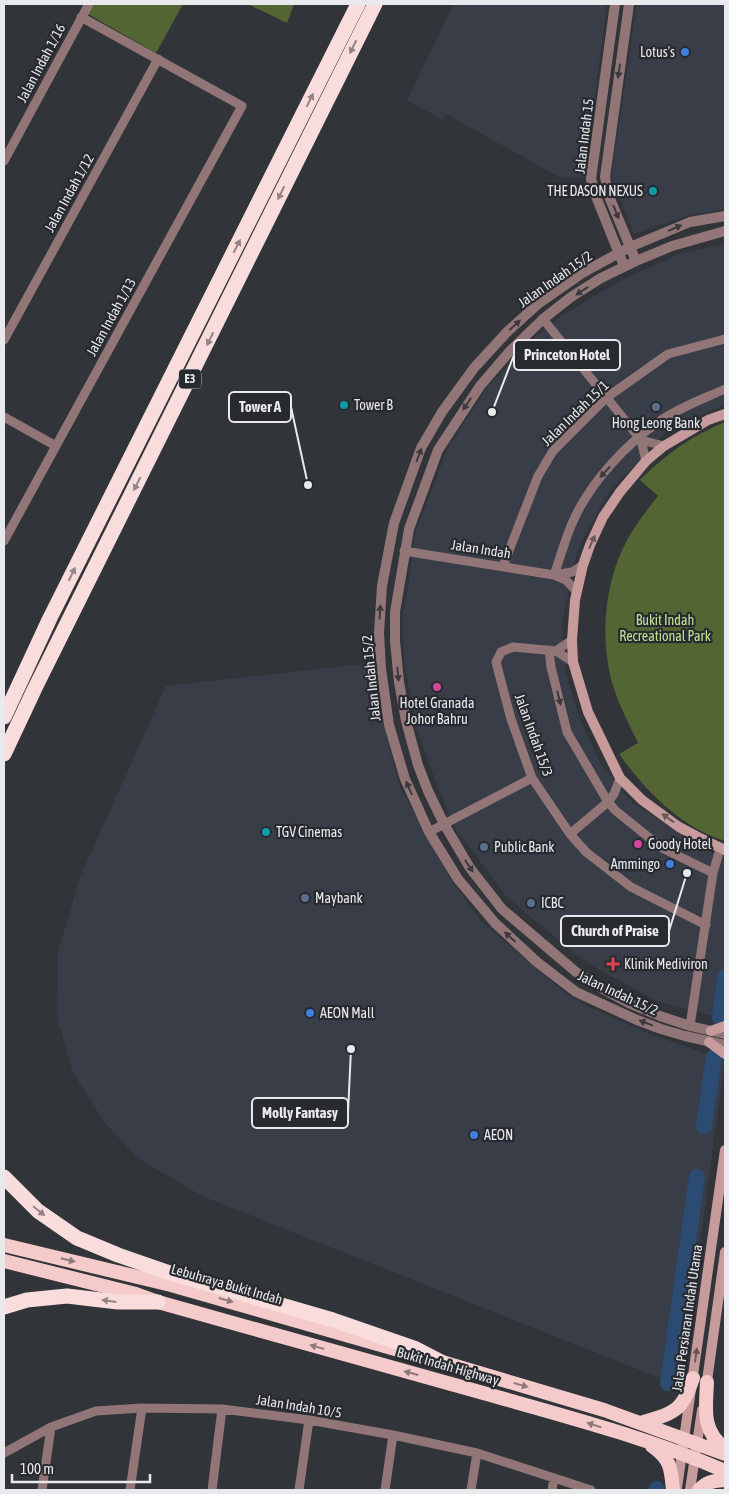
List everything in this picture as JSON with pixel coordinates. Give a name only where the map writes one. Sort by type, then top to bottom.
[{"type":"highway","name":"E3","points":[[4,717],[50,618],[358,4]]},
{"type":"highway","name":"E3","points":[[4,754],[375,4]]},
{"type":"highway","points":[[4,692],[50,618]]},
{"type":"highway","points":[[4,1177],[38,1211],[77,1238],[118,1256],[333,1320],[414,1348],[440,1362]]},
{"type":"highway","name":"Lebuhraya Bukit Indah","points":[[4,1245],[199,1292],[440,1362]]},
{"type":"highway","points":[[4,1261],[136,1294],[158,1302]]},
{"type":"highway","points":[[4,1307],[27,1300],[67,1296],[118,1302],[158,1302]]},
{"type":"highway","name":"Bukit Indah Highway","points":[[158,1302],[641,1439],[725,1471]]},
{"type":"highway","name":"Bukit Indah Highway","points":[[440,1362],[604,1410],[725,1454]]},
{"type":"highway","points":[[641,1423],[678,1407],[683,1401],[693,1378]]},
{"type":"highway","points":[[707,1382],[707,1425],[712,1435],[725,1448]]},
{"type":"highway","points":[[641,1439],[662,1454],[670,1468],[675,1490]]},
{"type":"highway","points":[[699,1490],[704,1484],[725,1480]]},
{"type":"main road","points":[[723,849],[679,827],[642,800],[620,778],[588,712],[573,662],[572,640],[576,591],[583,565],[603,518],[620,492],[646,461],[664,446],[708,420],[725,414]]},
{"type":"main road","points":[[711,1031],[725,1026]]},
{"type":"main road","points":[[709,1042],[725,1054]]},
{"type":"main road","name":"Jalan Persiaran Indah Utama","points":[[691,1441],[693,1378],[725,1150]]},
{"type":"main road","name":"Jalan Persiaran Indah Utama","points":[[675,1490],[688,1456],[707,1382],[725,1252]]},
{"type":"main road","name":"Jalan Persiaran Indah Utama","points":[[688,1456],[690,1490]]},
{"type":"street","name":"Jalan Indah 1/16","points":[[4,161],[89,4]]},
{"type":"street","name":"Jalan Indah 15","points":[[616,4],[591,179],[624,266]]},
{"type":"street","name":"Jalan Indah 15","points":[[629,4],[605,178],[608,194],[636,261]]},
{"type":"street","points":[[82,17],[158,59]]},
{"type":"street","name":"Jalan Indah 1/13","points":[[4,541],[242,106],[158,59]]},
{"type":"street","name":"Jalan Indah 1/12","points":[[4,340],[158,59]]},
{"type":"street","name":"Jalan Indah 15/2","points":[[725,216],[690,222],[630,247],[584,272],[538,304],[507,332],[474,368],[442,412],[421,448],[394,523],[382,586],[379,633],[381,669],[389,725],[405,779],[429,832],[458,879],[495,923],[537,962],[576,992],[660,1029],[725,1045]]},
{"type":"street","name":"Jalan Indah 15/2","points":[[725,231],[672,246],[624,266],[602,278],[543,319],[510,351],[480,386],[438,450],[409,528],[395,612],[395,641],[399,682],[406,721],[418,765],[428,792],[444,824],[470,868],[502,909],[576,972],[603,989],[631,1004],[660,1016],[690,1026],[725,1034]]},
{"type":"street","points":[[543,319],[640,438],[646,461]]},
{"type":"street","name":"Jalan Indah 15/1","points":[[503,566],[538,476],[553,451],[606,398],[668,354],[725,339]]},
{"type":"street","points":[[554,575],[574,518],[594,484],[661,420],[682,408],[725,389]]},
{"type":"street","points":[[4,417],[56,446]]},
{"type":"street","points":[[640,438],[664,446]]},
{"type":"street","name":"Jalan Indah","points":[[404,551],[554,575],[566,580],[576,591]]},
{"type":"street","name":"Jalan Indah","points":[[554,575],[572,572],[583,565]]},
{"type":"street","points":[[552,651],[572,640]]},
{"type":"street","name":"Jalan Indah 15/3","points":[[552,651],[513,646],[501,652],[496,662],[511,719],[532,778],[570,834],[586,852],[631,887],[706,925]]},
{"type":"street","points":[[552,651],[573,662]]},
{"type":"street","points":[[552,651],[551,667],[568,732],[611,798],[616,811],[662,848],[713,873]]},
{"type":"street","points":[[429,832],[532,778]]},
{"type":"street","points":[[611,798],[620,778]]},
{"type":"street","points":[[570,834],[611,798],[632,791]]},
{"type":"street","points":[[690,1026],[713,873],[723,849]]},
{"type":"street","points":[[130,1490],[142,1408]]},
{"type":"street","name":"Jalan Indah 10/5","points":[[4,1453],[51,1427],[96,1411],[142,1408],[222,1409],[310,1420],[477,1453],[591,1490]]},
{"type":"street","points":[[212,1490],[222,1409]]},
{"type":"street","points":[[299,1490],[310,1420]]},
{"type":"street","points":[[42,1490],[51,1427]]},
{"type":"street","points":[[385,1490],[393,1436]]},
{"type":"street","points":[[471,1490],[477,1453]]},
{"type":"street","points":[[552,1490],[554,1478]]},
{"type":"shaded area","points":[[454,4],[607,4],[584,178],[559,177],[446,114],[443,120],[407,100]]},
{"type":"shaded area","points":[[637,4],[725,4],[725,209],[688,216],[634,234],[611,177]]},
{"type":"shaded area","points":[[725,244],[725,404],[666,432],[608,493],[577,552],[562,622],[566,673],[580,720],[602,766],[633,803],[707,850],[725,858],[725,1019],[659,1002],[601,971],[576,955],[506,896],[455,828],[439,790],[417,730],[405,667],[402,623],[414,536],[448,448],[489,385],[533,339],[561,316],[618,282],[679,254]]},
{"type":"shaded area","points":[[373,663],[376,696],[400,788],[449,876],[482,922],[567,994],[585,1005],[647,1033],[725,1060],[680,1386],[202,1196],[139,1159],[105,1123],[73,1073],[57,1017],[58,953],[80,877],[166,686]]},
{"type":"green space","points":[[94,4],[183,4],[156,53],[88,14]]},
{"type":"green space","points":[[248,4],[294,4],[287,23]]},
{"type":"green space","name":"Bukit Indah Recreational Park","points":[[725,422],[725,841],[693,827],[665,806],[629,768],[619,754],[638,743],[613,687],[608,662],[605,626],[609,590],[620,556],[634,528],[658,496],[640,480],[679,446]]},
{"type":"waterway","points":[[720,1017],[725,977]]},
{"type":"waterway","points":[[704,1126],[714,1057]]},
{"type":"waterway","points":[[668,1383],[697,1177]]},
{"type":"place","name":"Lotus's","points":[[685,52]]},
{"type":"place","name":"THE DASON NEXUS","points":[[653,191]]},
{"type":"place","name":"Tower B","points":[[344,405]]},
{"type":"place","name":"Hong Leong Bank","points":[[656,407]]},
{"type":"place","name":"Princeton Hotel","points":[[492,412]]},
{"type":"place","name":"Tower A","points":[[308,485]]},
{"type":"place","name":"Hotel Granada Johor Bahru","points":[[437,687]]},
{"type":"place","name":"TGV Cinemas","points":[[266,832]]},
{"type":"place","name":"Goody Hotel","points":[[638,844]]},
{"type":"place","name":"Public Bank","points":[[484,847]]},
{"type":"place","name":"Ammingo","points":[[670,864]]},
{"type":"place","name":"Church of Praise","points":[[687,873]]},
{"type":"place","name":"Maybank","points":[[305,898]]},
{"type":"place","name":"ICBC","points":[[531,903]]},
{"type":"place","name":"Klinik Mediviron","points":[[613,964]]},
{"type":"place","name":"AEON Mall","points":[[310,1013]]},
{"type":"place","name":"Molly Fantasy","points":[[351,1049]]},
{"type":"place","name":"AEON","points":[[474,1135]]}]
